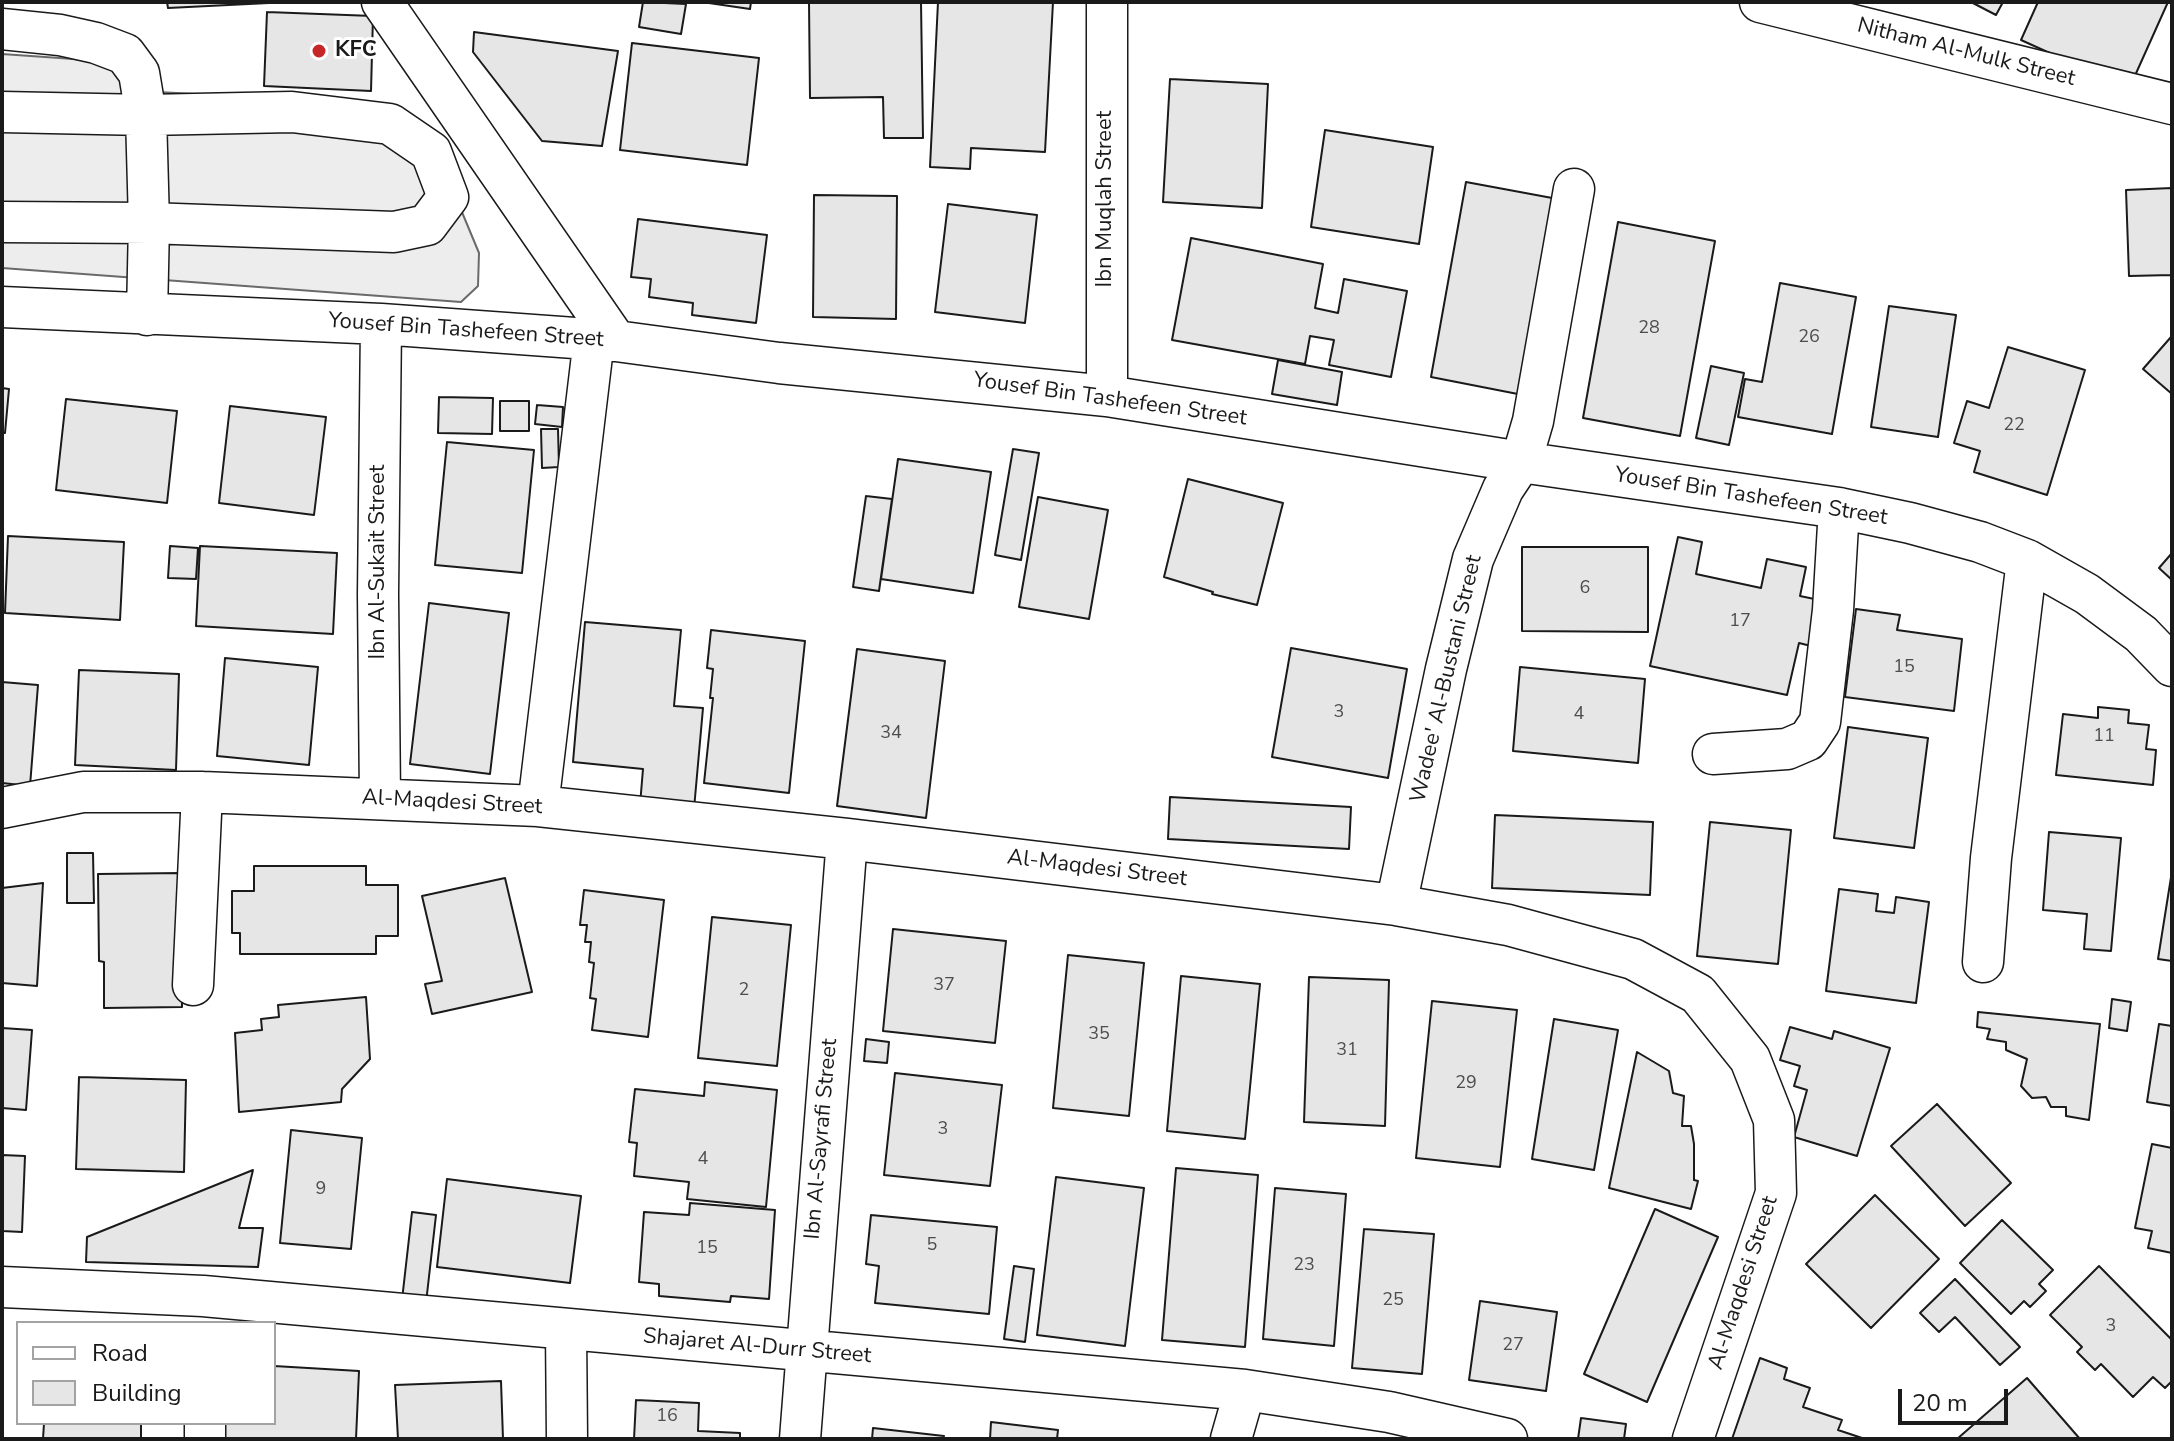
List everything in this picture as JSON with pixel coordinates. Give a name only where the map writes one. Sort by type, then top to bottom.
[{"type":"street","points":[[382,2],[605,340],[538,806]]},
{"type":"street","name":"Ibn Muqlah Street","points":[[1107,2],[1107,396]]},
{"type":"street","name":"Nitham Al-Mulk Street","points":[[1760,2],[2172,104]]},
{"type":"street","points":[[2,29],[60,35],[125,54],[139,73],[146,115],[149,223],[147,315]]},
{"type":"street","points":[[2,112],[146,115],[292,112],[390,124],[431,152],[448,197],[427,225],[394,232],[149,223],[2,222]]},
{"type":"street","name":"Wadee' Al-Bustani Street","points":[[1396,905],[1446,669],[1473,559],[1503,489],[1521,462],[1533,421],[1574,189]]},
{"type":"street","name":"Yousef Bin Tashefeen Street","points":[[2,307],[381,324],[605,340],[779,363],[1107,396],[1521,462],[1839,508],[1980,542],[2027,560],[2087,594],[2141,634],[2172,666]]},
{"type":"street","name":"Ibn Al-Sukait Street","points":[[380,799],[378,594],[381,324]]},
{"type":"street","points":[[1713,754],[1787,749],[1808,740],[1820,722],[1833,610],[1839,508]]},
{"type":"street","points":[[1983,962],[1991,858],[2027,560]]},
{"type":"street","name":"Al-Maqdesi Street","points":[[2,808],[83,792],[202,792],[538,806],[847,839],[1396,905],[1508,925],[1633,959],[1698,994],[1750,1059],[1774,1120],[1776,1193],[1693,1439]]},
{"type":"street","points":[[193,985],[202,792]]},
{"type":"street","name":"Ibn Al-Sayrafi Street","points":[[800,1439],[847,839]]},
{"type":"street","name":"Shajaret Al-Durr Street","points":[[2,1287],[204,1309],[566,1330],[1245,1390],[1389,1412],[1507,1439]]},
{"type":"street","points":[[566,1330],[567,1439]]},
{"type":"street","points":[[1231,1439],[1245,1390]]},
{"type":"shaded area","points":[[2,54],[145,64],[158,92],[379,104],[454,193],[479,253],[478,286],[461,302],[2,268]]},
{"type":"building","points":[[167,2],[289,2],[168,8]]},
{"type":"building","points":[[643,2],[686,4],[681,34],[639,27]]},
{"type":"building","points":[[702,2],[751,2],[750,9]]},
{"type":"building","points":[[809,2],[921,2],[923,138],[884,138],[883,97],[810,98]]},
{"type":"building","points":[[938,2],[1053,2],[1045,152],[971,148],[970,169],[930,167]]},
{"type":"building","points":[[1971,2],[2003,2],[1996,15]]},
{"type":"building","points":[[2038,2],[2168,2],[2129,89],[2021,40]]},
{"type":"building","name":"KFC","points":[[267,12],[373,16],[371,91],[264,86]]},
{"type":"building","points":[[474,32],[618,51],[602,146],[542,141],[473,52]]},
{"type":"building","points":[[632,43],[759,58],[747,165],[620,150]]},
{"type":"building","points":[[1170,79],[1268,84],[1262,208],[1163,202]]},
{"type":"building","points":[[1325,130],[1433,147],[1419,244],[1311,227]]},
{"type":"building","points":[[1466,182],[1563,200],[1528,396],[1431,377]]},
{"type":"building","points":[[2172,188],[2172,275],[2129,276],[2126,190]]},
{"type":"building","points":[[814,195],[897,196],[896,319],[813,317]]},
{"type":"building","points":[[948,204],[1037,215],[1025,323],[935,312]]},
{"type":"building","points":[[638,219],[767,235],[756,323],[692,315],[693,303],[649,297],[651,279],[631,277]]},
{"type":"building","points":[[1618,222],[1715,241],[1680,436],[1583,418]]},
{"type":"building","points":[[1191,238],[1323,264],[1315,308],[1338,313],[1344,279],[1407,291],[1391,377],[1329,365],[1334,340],[1310,336],[1305,364],[1172,340]]},
{"type":"building","points":[[1780,283],[1856,297],[1832,434],[1738,417],[1745,379],[1762,382]]},
{"type":"building","points":[[1889,306],[1956,315],[1938,437],[1871,427]]},
{"type":"building","points":[[2172,338],[2172,394],[2143,369]]},
{"type":"building","points":[[2008,347],[2085,370],[2047,495],[1974,472],[1980,451],[1954,443],[1967,401],[1989,408]]},
{"type":"building","points":[[1278,360],[1342,372],[1337,405],[1272,394]]},
{"type":"building","points":[[1711,366],[1744,373],[1729,445],[1696,438]]},
{"type":"building","points":[[2,388],[9,389],[5,433],[2,433]]},
{"type":"building","points":[[439,397],[493,398],[492,434],[438,433]]},
{"type":"building","points":[[66,399],[177,411],[167,503],[56,490]]},
{"type":"building","points":[[500,401],[529,401],[529,431],[500,431]]},
{"type":"building","points":[[537,405],[563,407],[562,427],[535,424]]},
{"type":"building","points":[[230,406],[326,417],[314,515],[219,503]]},
{"type":"building","points":[[541,429],[558,429],[559,467],[542,468]]},
{"type":"building","points":[[447,442],[534,450],[522,573],[435,565]]},
{"type":"building","points":[[1013,449],[1039,453],[1021,560],[995,555]]},
{"type":"building","points":[[898,459],[991,472],[973,593],[881,579]]},
{"type":"building","points":[[1188,479],[1283,503],[1257,605],[1212,594],[1164,577]]},
{"type":"building","points":[[866,496],[892,499],[879,591],[853,587]]},
{"type":"building","points":[[1038,497],[1108,510],[1089,619],[1019,607]]},
{"type":"building","points":[[8,536],[124,542],[120,620],[5,613]]},
{"type":"building","points":[[1678,537],[1702,542],[1696,574],[1761,588],[1767,559],[1806,567],[1800,596],[1824,601],[1815,647],[1799,643],[1787,695],[1650,666]]},
{"type":"building","points":[[170,546],[198,548],[196,579],[168,578]]},
{"type":"building","points":[[200,546],[337,553],[333,634],[196,626]]},
{"type":"building","points":[[1522,547],[1648,547],[1648,632],[1522,631]]},
{"type":"building","points":[[2172,553],[2172,580],[2159,568]]},
{"type":"building","points":[[429,603],[509,613],[490,774],[410,764]]},
{"type":"building","points":[[1856,609],[1900,615],[1897,630],[1962,639],[1954,711],[1845,697]]},
{"type":"building","points":[[585,622],[681,630],[674,706],[703,708],[694,809],[640,805],[643,769],[573,762]]},
{"type":"building","points":[[711,630],[805,641],[789,793],[704,783],[713,698],[710,698],[713,669],[707,668]]},
{"type":"building","points":[[1291,648],[1407,669],[1388,778],[1272,757]]},
{"type":"building","points":[[857,649],[945,661],[926,818],[837,806]]},
{"type":"building","points":[[225,658],[318,667],[309,765],[217,756]]},
{"type":"building","points":[[1520,667],[1645,679],[1638,763],[1513,751]]},
{"type":"building","points":[[79,670],[179,674],[176,770],[75,765]]},
{"type":"building","points":[[2,682],[38,685],[30,786],[2,783]]},
{"type":"building","points":[[2098,707],[2129,710],[2128,723],[2149,725],[2146,749],[2156,750],[2153,785],[2056,775],[2063,714],[2098,718]]},
{"type":"building","points":[[1848,727],[1928,738],[1914,848],[1834,838]]},
{"type":"building","points":[[1170,797],[1351,807],[1349,849],[1168,839]]},
{"type":"building","points":[[1495,815],[1653,822],[1650,895],[1492,888]]},
{"type":"building","points":[[1710,822],[1791,830],[1778,964],[1697,956]]},
{"type":"building","points":[[2049,832],[2121,838],[2111,951],[2084,949],[2087,914],[2043,910]]},
{"type":"building","points":[[67,853],[93,853],[94,903],[67,903]]},
{"type":"building","points":[[254,866],[366,866],[366,885],[398,885],[398,936],[376,936],[376,954],[240,954],[240,933],[232,933],[232,891],[254,891]]},
{"type":"building","points":[[2172,871],[2172,961],[2158,959]]},
{"type":"building","points":[[181,873],[182,1007],[104,1008],[104,962],[99,961],[98,874]]},
{"type":"building","points":[[505,878],[532,992],[432,1014],[425,984],[442,981],[422,896]]},
{"type":"building","points":[[43,883],[37,986],[2,983],[2,888]]},
{"type":"building","points":[[1839,889],[1878,894],[1876,911],[1894,913],[1896,897],[1929,902],[1916,1003],[1826,991]]},
{"type":"building","points":[[584,890],[664,900],[648,1037],[592,1030],[596,999],[590,998],[594,963],[589,962],[591,942],[585,942],[587,925],[580,925]]},
{"type":"building","points":[[712,917],[791,925],[777,1066],[698,1058]]},
{"type":"building","points":[[893,929],[1006,941],[995,1043],[883,1031]]},
{"type":"building","points":[[1068,955],[1144,963],[1129,1116],[1053,1108]]},
{"type":"building","points":[[1181,976],[1260,984],[1245,1139],[1167,1131]]},
{"type":"building","points":[[1309,977],[1389,980],[1385,1126],[1304,1122]]},
{"type":"building","points":[[366,997],[370,1059],[342,1089],[341,1102],[239,1112],[235,1033],[262,1030],[261,1019],[279,1017],[278,1005]]},
{"type":"building","points":[[2112,999],[2131,1002],[2127,1031],[2109,1028]]},
{"type":"building","points":[[1432,1001],[1517,1010],[1500,1167],[1416,1158]]},
{"type":"building","points":[[1978,1012],[2100,1024],[2089,1120],[2066,1116],[2066,1107],[2051,1107],[2046,1097],[2032,1098],[2021,1086],[2027,1059],[2006,1050],[2006,1042],[1987,1039],[1990,1029],[1977,1027]]},
{"type":"building","points":[[1554,1019],[1618,1030],[1594,1170],[1532,1159]]},
{"type":"building","points":[[2159,1024],[2172,1026],[2172,1106],[2147,1102]]},
{"type":"building","points":[[1790,1027],[1832,1039],[1834,1031],[1890,1048],[1857,1156],[1794,1137],[1807,1090],[1794,1086],[1800,1066],[1780,1060]]},
{"type":"building","points":[[2,1028],[32,1030],[26,1110],[2,1108]]},
{"type":"building","points":[[866,1039],[889,1042],[887,1063],[864,1061]]},
{"type":"building","points":[[1637,1052],[1669,1071],[1673,1093],[1684,1096],[1682,1126],[1691,1126],[1694,1180],[1698,1181],[1691,1209],[1609,1188]]},
{"type":"building","points":[[895,1073],[1002,1085],[990,1186],[884,1175]]},
{"type":"building","points":[[79,1077],[186,1080],[184,1172],[76,1169]]},
{"type":"building","points":[[705,1082],[777,1090],[766,1207],[687,1199],[689,1182],[634,1176],[637,1143],[629,1142],[635,1089],[704,1096]]},
{"type":"building","points":[[1937,1104],[2011,1183],[1965,1226],[1891,1146]]},
{"type":"building","points":[[291,1130],[362,1138],[351,1249],[280,1243]]},
{"type":"building","points":[[2152,1144],[2172,1148],[2172,1253],[2148,1248],[2152,1231],[2135,1228]]},
{"type":"building","points":[[2,1155],[25,1156],[22,1232],[2,1231]]},
{"type":"building","points":[[1176,1168],[1258,1175],[1245,1347],[1162,1340]]},
{"type":"building","points":[[253,1170],[239,1228],[263,1228],[258,1267],[86,1262],[87,1237]]},
{"type":"building","points":[[1056,1177],[1144,1188],[1125,1346],[1037,1335]]},
{"type":"building","points":[[447,1179],[581,1196],[570,1283],[437,1267]]},
{"type":"building","points":[[1275,1188],[1346,1194],[1334,1346],[1263,1339]]},
{"type":"building","points":[[1875,1195],[1939,1259],[1871,1328],[1806,1264]]},
{"type":"building","points":[[690,1203],[775,1210],[769,1299],[731,1296],[730,1302],[659,1296],[659,1284],[639,1282],[644,1212],[689,1215]]},
{"type":"building","points":[[1655,1209],[1718,1237],[1647,1402],[1584,1374]]},
{"type":"building","points":[[412,1212],[436,1215],[426,1303],[402,1300]]},
{"type":"building","points":[[871,1215],[997,1227],[989,1314],[875,1303],[879,1266],[866,1264]]},
{"type":"building","points":[[2002,1220],[2053,1270],[2039,1284],[2046,1291],[2030,1307],[2024,1301],[2011,1314],[1960,1263]]},
{"type":"building","points":[[1364,1229],[1434,1234],[1422,1374],[1352,1368]]},
{"type":"building","points":[[1014,1266],[1034,1269],[1025,1342],[1004,1339]]},
{"type":"building","points":[[2099,1266],[2172,1340],[2172,1381],[2165,1388],[2153,1377],[2133,1397],[2101,1364],[2095,1370],[2077,1352],[2082,1347],[2050,1315]]},
{"type":"building","points":[[1955,1279],[2020,1347],[2000,1365],[1955,1317],[1939,1332],[1920,1313]]},
{"type":"building","points":[[1480,1301],[1557,1312],[1546,1391],[1469,1380]]},
{"type":"building","points":[[1760,1358],[1787,1368],[1784,1379],[1810,1388],[1803,1407],[1842,1420],[1838,1430],[1865,1439],[1732,1439]]},
{"type":"building","points":[[276,1366],[359,1371],[356,1439],[224,1439],[225,1425],[276,1425]]},
{"type":"building","points":[[2027,1378],[2080,1439],[1957,1439]]},
{"type":"building","points":[[501,1381],[503,1439],[398,1439],[395,1385]]},
{"type":"building","points":[[636,1400],[699,1403],[698,1431],[740,1433],[740,1439],[634,1439]]},
{"type":"building","points":[[1581,1418],[1626,1424],[1624,1439],[1578,1439]]},
{"type":"building","points":[[991,1422],[1058,1430],[1057,1439],[990,1439]]},
{"type":"building","points":[[44,1425],[141,1425],[141,1439],[43,1439]]},
{"type":"building","points":[[873,1428],[944,1436],[943,1439],[872,1439]]},
{"type":"place","name":"KFC","points":[[319,51]]}]
